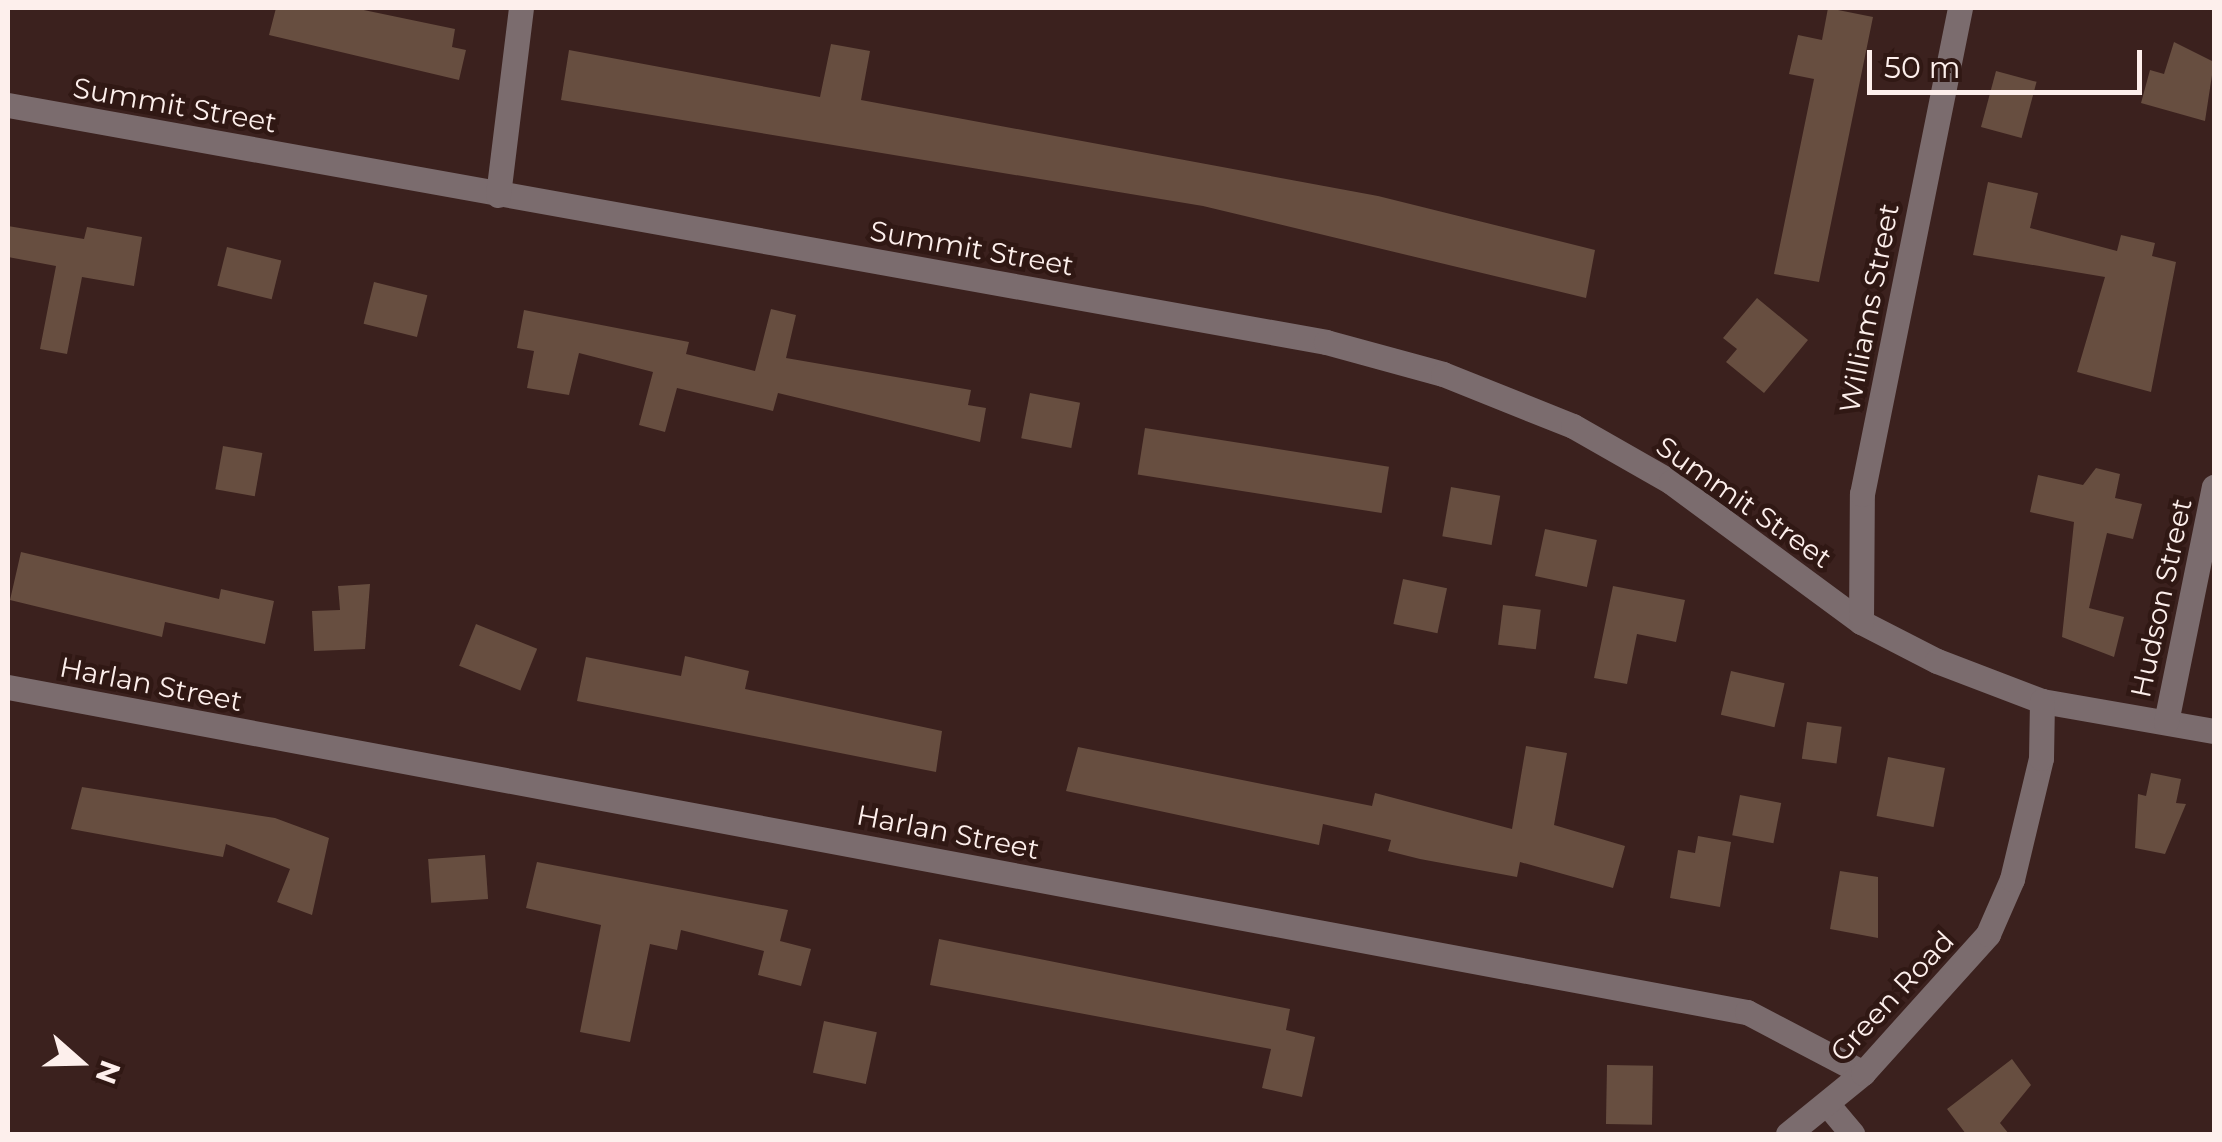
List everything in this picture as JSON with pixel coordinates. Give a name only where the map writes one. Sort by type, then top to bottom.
[{"type":"street","points":[[498,194],[521,8]]},
{"type":"street","name":"Williams Street","points":[[1861,622],[1862,494],[1960,8]]},
{"type":"street","name":"Summit Street","points":[[8,105],[1326,342],[1443,374],[1572,426],[1671,482],[1861,622],[2042,700],[2214,731]]},
{"type":"street","name":"Hudson Street","points":[[2166,722],[2214,487]]},
{"type":"street","name":"Harlan Street","points":[[8,688],[1748,1012],[1863,1074]]},
{"type":"street","name":"Green Road","points":[[1788,1134],[1863,1074],[1988,934],[2012,880],[2041,758],[2042,700]]},
{"type":"street","points":[[1828,1105],[1852,1134]]},
{"type":"building","points":[[276,8],[354,8],[455,29],[452,47],[466,50],[459,80],[269,35]]},
{"type":"building","points":[[1828,8],[1873,17],[1819,282],[1774,274],[1814,79],[1789,74],[1798,35],[1822,40]]},
{"type":"building","points":[[2174,42],[2214,62],[2205,121],[2141,103],[2150,70],[2164,74]]},
{"type":"building","points":[[831,44],[870,51],[861,100],[1378,196],[1595,250],[1586,298],[1203,206],[561,100],[569,50],[820,97]]},
{"type":"building","points":[[1996,71],[2037,82],[2022,138],[1981,127]]},
{"type":"building","points":[[1988,182],[2038,193],[2030,228],[2117,251],[2121,235],[2155,243],[2152,256],[2176,262],[2151,392],[2077,372],[2105,277],[1973,255]]},
{"type":"building","points":[[8,226],[84,239],[87,227],[142,237],[134,286],[82,277],[67,354],[40,349],[56,266],[8,257]]},
{"type":"building","points":[[227,247],[281,261],[272,299],[217,286]]},
{"type":"building","points":[[374,282],[427,295],[417,337],[364,324]]},
{"type":"building","points":[[1757,298],[1808,340],[1764,393],[1726,362],[1737,349],[1723,338]]},
{"type":"building","points":[[771,309],[796,315],[786,358],[971,390],[968,405],[986,408],[980,442],[778,393],[773,411],[677,388],[665,432],[639,425],[653,372],[579,353],[569,395],[527,388],[534,351],[517,348],[524,310],[689,342],[686,354],[755,371]]},
{"type":"building","points":[[1030,393],[1080,403],[1071,448],[1021,438]]},
{"type":"building","points":[[1145,428],[1389,467],[1382,513],[1138,474]]},
{"type":"building","points":[[223,446],[262,453],[255,496],[215,489]]},
{"type":"building","points":[[2096,468],[2120,474],[2115,498],[2142,504],[2133,539],[2107,533],[2089,608],[2124,617],[2114,657],[2062,637],[2074,522],[2030,512],[2038,475],[2083,485]]},
{"type":"building","points":[[1451,487],[1500,496],[1492,545],[1442,536]]},
{"type":"building","points":[[1545,529],[1597,540],[1587,587],[1535,576]]},
{"type":"building","points":[[21,552],[219,599],[221,589],[274,601],[265,644],[165,622],[162,637],[10,600]]},
{"type":"building","points":[[1403,579],[1447,588],[1437,633],[1393,624]]},
{"type":"building","points":[[370,584],[365,649],[314,651],[312,611],[340,610],[338,586]]},
{"type":"building","points":[[1613,586],[1685,600],[1676,642],[1637,634],[1627,684],[1594,678]]},
{"type":"building","points":[[1503,605],[1541,610],[1536,649],[1498,645]]},
{"type":"building","points":[[476,624],[537,649],[520,690],[459,666]]},
{"type":"building","points":[[685,656],[749,671],[745,689],[942,731],[936,772],[577,701],[586,657],[681,676]]},
{"type":"building","points":[[1731,671],[1785,683],[1774,727],[1721,715]]},
{"type":"building","points":[[1807,722],[1842,727],[1837,764],[1802,759]]},
{"type":"building","points":[[1526,746],[1567,753],[1554,825],[1625,846],[1613,888],[1520,862],[1517,877],[1420,859],[1388,851],[1391,840],[1323,824],[1319,845],[1066,791],[1078,747],[1372,806],[1375,793],[1512,829]]},
{"type":"building","points":[[1888,757],[1945,768],[1933,827],[1877,816]]},
{"type":"building","points":[[2151,773],[2181,779],[2176,803],[2186,804],[2165,854],[2135,848],[2138,794],[2146,796]]},
{"type":"building","points":[[82,787],[275,818],[329,838],[312,915],[277,902],[290,869],[226,844],[223,857],[71,829]]},
{"type":"building","points":[[1740,795],[1781,803],[1773,843],[1732,835]]},
{"type":"building","points":[[1698,836],[1731,842],[1720,907],[1670,898],[1678,850],[1695,853]]},
{"type":"building","points":[[485,855],[488,899],[431,903],[428,859]]},
{"type":"building","points":[[537,862],[788,910],[780,941],[811,949],[801,986],[758,975],[764,951],[681,930],[677,950],[650,944],[630,1042],[580,1032],[601,925],[526,908]]},
{"type":"building","points":[[1840,871],[1878,877],[1878,938],[1830,929]]},
{"type":"building","points":[[939,939],[1290,1009],[1286,1030],[1315,1037],[1302,1097],[1262,1088],[1271,1049],[930,985]]},
{"type":"building","points":[[824,1021],[877,1032],[866,1084],[813,1073]]},
{"type":"building","points":[[2012,1059],[2031,1085],[2000,1123],[2009,1134],[1966,1134],[1947,1109]]},
{"type":"building","points":[[1607,1065],[1653,1066],[1652,1125],[1606,1124]]}]
